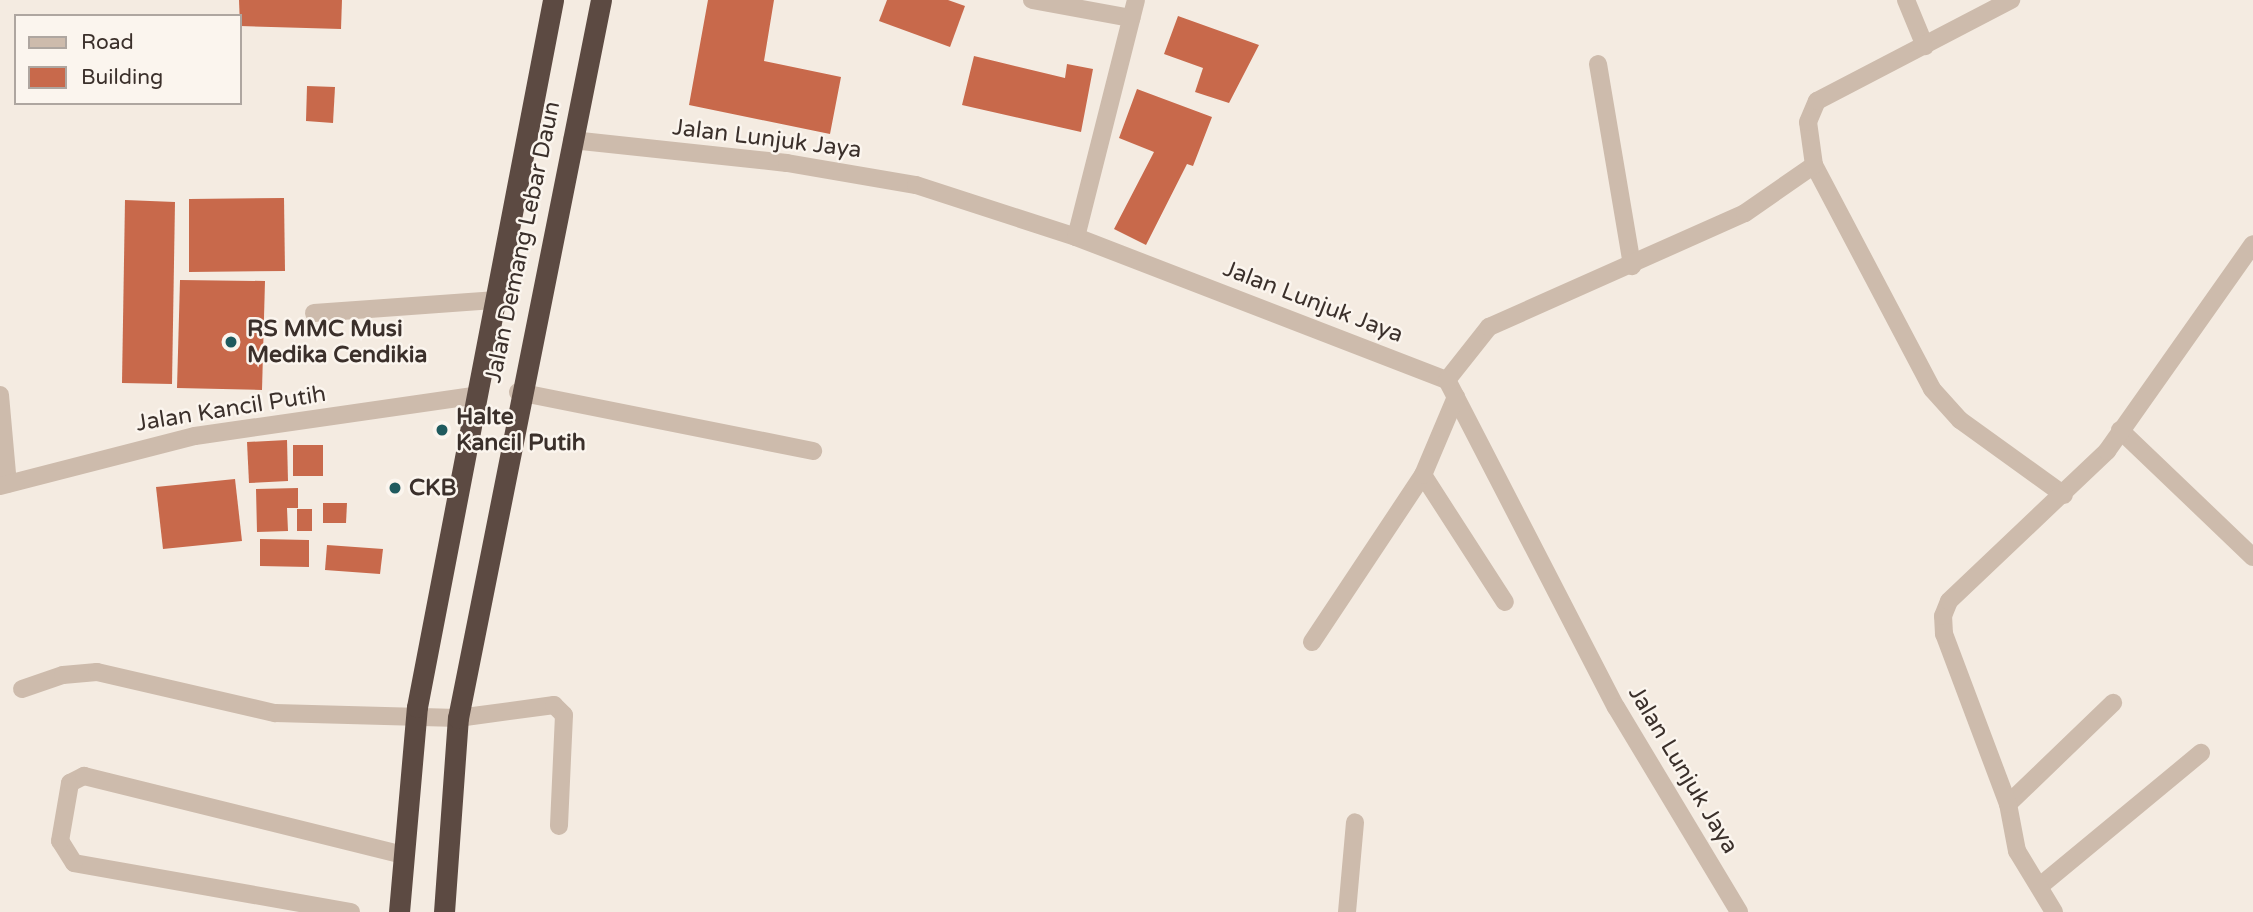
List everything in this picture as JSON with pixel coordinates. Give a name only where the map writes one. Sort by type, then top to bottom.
[{"type":"highway","name":"Jalan Demang Lebar Daun","points":[[399,912],[415,719],[473,396],[553,0]]},
{"type":"highway","name":"Jalan Demang Lebar Daun","points":[[444,912],[458,718],[518,392],[601,0]]},
{"type":"street","points":[[1032,0],[1131,18]]},
{"type":"street","points":[[1076,237],[1136,0]]},
{"type":"street","points":[[1906,0],[1925,46]]},
{"type":"street","points":[[2011,0],[1816,101],[1808,122],[1814,165],[1932,389],[1960,420],[2064,495]]},
{"type":"street","points":[[1598,64],[1632,265]]},
{"type":"street","name":"Jalan Lunjuk Jaya","points":[[572,140],[787,163],[916,185],[1076,237],[1447,380],[1616,707],[1739,912]]},
{"type":"street","points":[[1447,380],[1489,327],[1745,213],[1814,165]]},
{"type":"street","points":[[2054,912],[2017,851],[2008,804],[1944,634],[1943,616],[1949,601],[2064,495],[2120,430],[2253,244]]},
{"type":"street","points":[[314,313],[494,300]]},
{"type":"street","points":[[518,392],[813,451]]},
{"type":"street","points":[[0,395],[4,485]]},
{"type":"street","name":"Jalan Kancil Putih","points":[[4,485],[195,436],[473,396]]},
{"type":"street","points":[[1312,642],[1423,475],[1456,397]]},
{"type":"street","points":[[2120,430],[2253,558]]},
{"type":"street","points":[[1423,475],[1505,602]]},
{"type":"street","points":[[22,689],[64,675],[115,673],[275,713],[415,719],[458,718],[559,707],[564,715],[559,826]]},
{"type":"street","points":[[2008,804],[2113,703]]},
{"type":"street","points":[[2040,886],[2201,753]]},
{"type":"street","points":[[351,912],[74,863],[60,841],[70,783],[84,776],[404,855]]},
{"type":"street","points":[[1347,912],[1355,822]]},
{"type":"building","points":[[239,0],[342,0],[341,29],[242,26],[242,14],[240,14]]},
{"type":"building","points":[[708,0],[774,0],[764,61],[841,77],[830,134],[689,105]]},
{"type":"building","points":[[887,0],[948,0],[965,6],[950,47],[879,21]]},
{"type":"building","points":[[1178,16],[1259,45],[1229,103],[1195,92],[1203,68],[1164,54]]},
{"type":"building","points":[[974,56],[1065,78],[1067,64],[1093,69],[1081,132],[962,105]]},
{"type":"building","points":[[307,86],[335,87],[333,123],[306,121]]},
{"type":"building","points":[[1137,89],[1212,117],[1193,166],[1187,164],[1146,245],[1114,229],[1154,152],[1119,138]]},
{"type":"building","points":[[284,198],[285,271],[189,272],[189,199]]},
{"type":"building","points":[[125,200],[175,202],[172,384],[122,383]]},
{"type":"building","points":[[180,280],[265,281],[262,390],[177,388]]},
{"type":"building","points":[[287,440],[288,481],[249,483],[247,442]]},
{"type":"building","points":[[293,445],[323,445],[323,476],[293,476]]},
{"type":"building","points":[[235,479],[242,541],[163,549],[156,487]]},
{"type":"building","points":[[298,488],[298,508],[287,508],[288,531],[257,532],[256,489]]},
{"type":"building","points":[[323,503],[347,503],[346,523],[323,523]]},
{"type":"building","points":[[297,509],[312,509],[312,531],[297,531]]},
{"type":"building","points":[[260,539],[309,540],[309,567],[260,566]]},
{"type":"building","points":[[327,545],[383,549],[380,574],[325,570]]},
{"type":"place","name":"RS MMC Musi Medika Cendikia","points":[[231,342]]},
{"type":"place","name":"Halte Kancil Putih","points":[[442,430]]},
{"type":"place","name":"CKB","points":[[395,488]]}]
